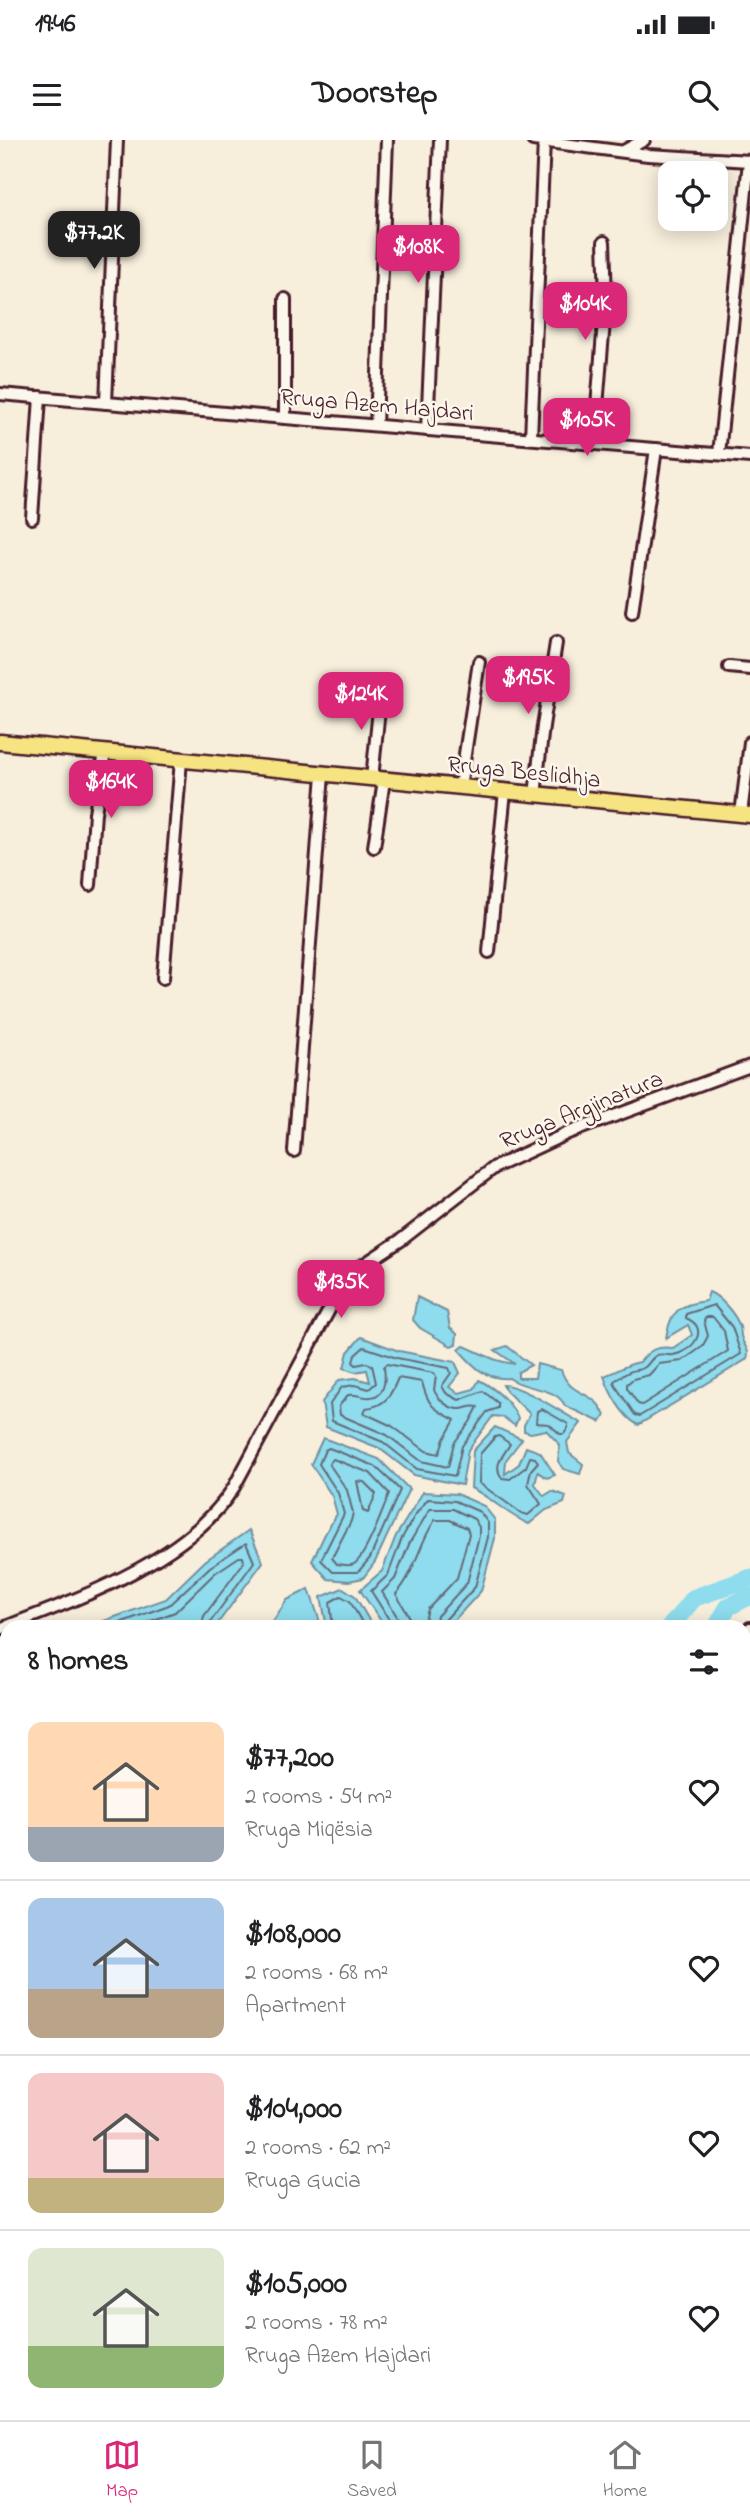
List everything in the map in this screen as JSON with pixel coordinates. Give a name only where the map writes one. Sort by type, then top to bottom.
[{"type":"main road","name":"Rruga Beslidhja","points":[[0,742],[746,815]]},
{"type":"street","points":[[106,403],[117,140]]},
{"type":"street","points":[[376,425],[387,140]]},
{"type":"street","points":[[427,430],[440,140]]},
{"type":"street","points":[[624,152],[643,140]]},
{"type":"street","points":[[531,438],[538,141],[603,144],[624,152],[750,161],[719,454]]},
{"type":"street","points":[[594,443],[606,297],[604,242]]},
{"type":"street","points":[[285,299],[285,418]]},
{"type":"street","name":"Rruga Azem Hajdari","points":[[0,394],[750,457]]},
{"type":"street","points":[[32,518],[40,397]]},
{"type":"street","points":[[632,612],[656,449]]},
{"type":"street","points":[[536,794],[556,643]]},
{"type":"street","points":[[460,787],[479,662]]},
{"type":"street","points":[[729,667],[750,670]]},
{"type":"street","points":[[374,847],[381,689]]},
{"type":"street","points":[[746,815],[750,742]]},
{"type":"street","points":[[90,885],[95,813],[105,752]]},
{"type":"street","points":[[163,978],[181,760]]},
{"type":"street","points":[[294,1151],[323,774]]},
{"type":"street","points":[[489,952],[505,792]]},
{"type":"street","name":"Rruga Argjinatura","points":[[21,1620],[154,1561],[208,1521],[234,1487],[343,1284],[358,1269],[401,1240],[481,1176],[525,1151],[750,1066]]},
{"type":"water","points":[[709,1292],[723,1302],[738,1322],[741,1338],[748,1351],[747,1359],[638,1425],[617,1404],[604,1376],[640,1362],[654,1349],[673,1348],[692,1335],[688,1325],[666,1338],[670,1321],[678,1310],[689,1304],[706,1301]]},
{"type":"water","points":[[417,1297],[447,1312],[450,1328],[457,1334],[456,1344],[451,1346],[420,1328],[413,1320]]},
{"type":"water","points":[[361,1337],[399,1351],[455,1362],[460,1373],[449,1387],[459,1393],[474,1389],[479,1380],[497,1391],[511,1406],[518,1418],[515,1426],[503,1417],[493,1416],[468,1450],[462,1485],[414,1475],[379,1448],[326,1427],[322,1402],[339,1380],[355,1378],[370,1382],[367,1370],[355,1372],[344,1368],[348,1352]]},
{"type":"water","points":[[464,1346],[494,1359],[515,1364],[495,1350],[507,1346],[531,1365],[518,1372],[518,1378],[535,1378],[537,1364],[561,1370],[565,1379],[576,1390],[595,1401],[605,1416],[600,1422],[565,1406],[555,1395],[548,1392],[509,1378],[487,1375],[459,1350]]},
{"type":"water","points":[[503,1385],[531,1394],[581,1423],[567,1442],[569,1453],[583,1464],[580,1474],[563,1469],[558,1461],[560,1445],[546,1430],[531,1433],[524,1431],[530,1414]]},
{"type":"water","points":[[495,1427],[522,1439],[506,1460],[505,1474],[519,1464],[526,1447],[540,1452],[555,1475],[547,1478],[538,1472],[535,1484],[544,1496],[552,1491],[566,1496],[564,1503],[546,1510],[529,1524],[471,1488],[473,1451]]},
{"type":"water","points":[[323,1438],[379,1459],[409,1489],[375,1562],[363,1578],[349,1581],[328,1579],[312,1561],[337,1514],[332,1496],[311,1464]]},
{"type":"water","points":[[423,1492],[457,1494],[484,1506],[495,1520],[495,1538],[481,1591],[454,1620],[380,1620],[360,1590],[382,1571],[396,1536]]},
{"type":"water","points":[[249,1530],[263,1562],[220,1620],[106,1620],[166,1599],[205,1561]]},
{"type":"water","points":[[343,1588],[355,1596],[369,1620],[326,1620],[321,1597]]},
{"type":"water","points":[[309,1589],[319,1620],[274,1620],[287,1600]]},
{"type":"waterway","points":[[676,1620],[694,1598],[750,1578]]},
{"type":"waterway","points":[[721,1620],[728,1607],[750,1596]]}]
